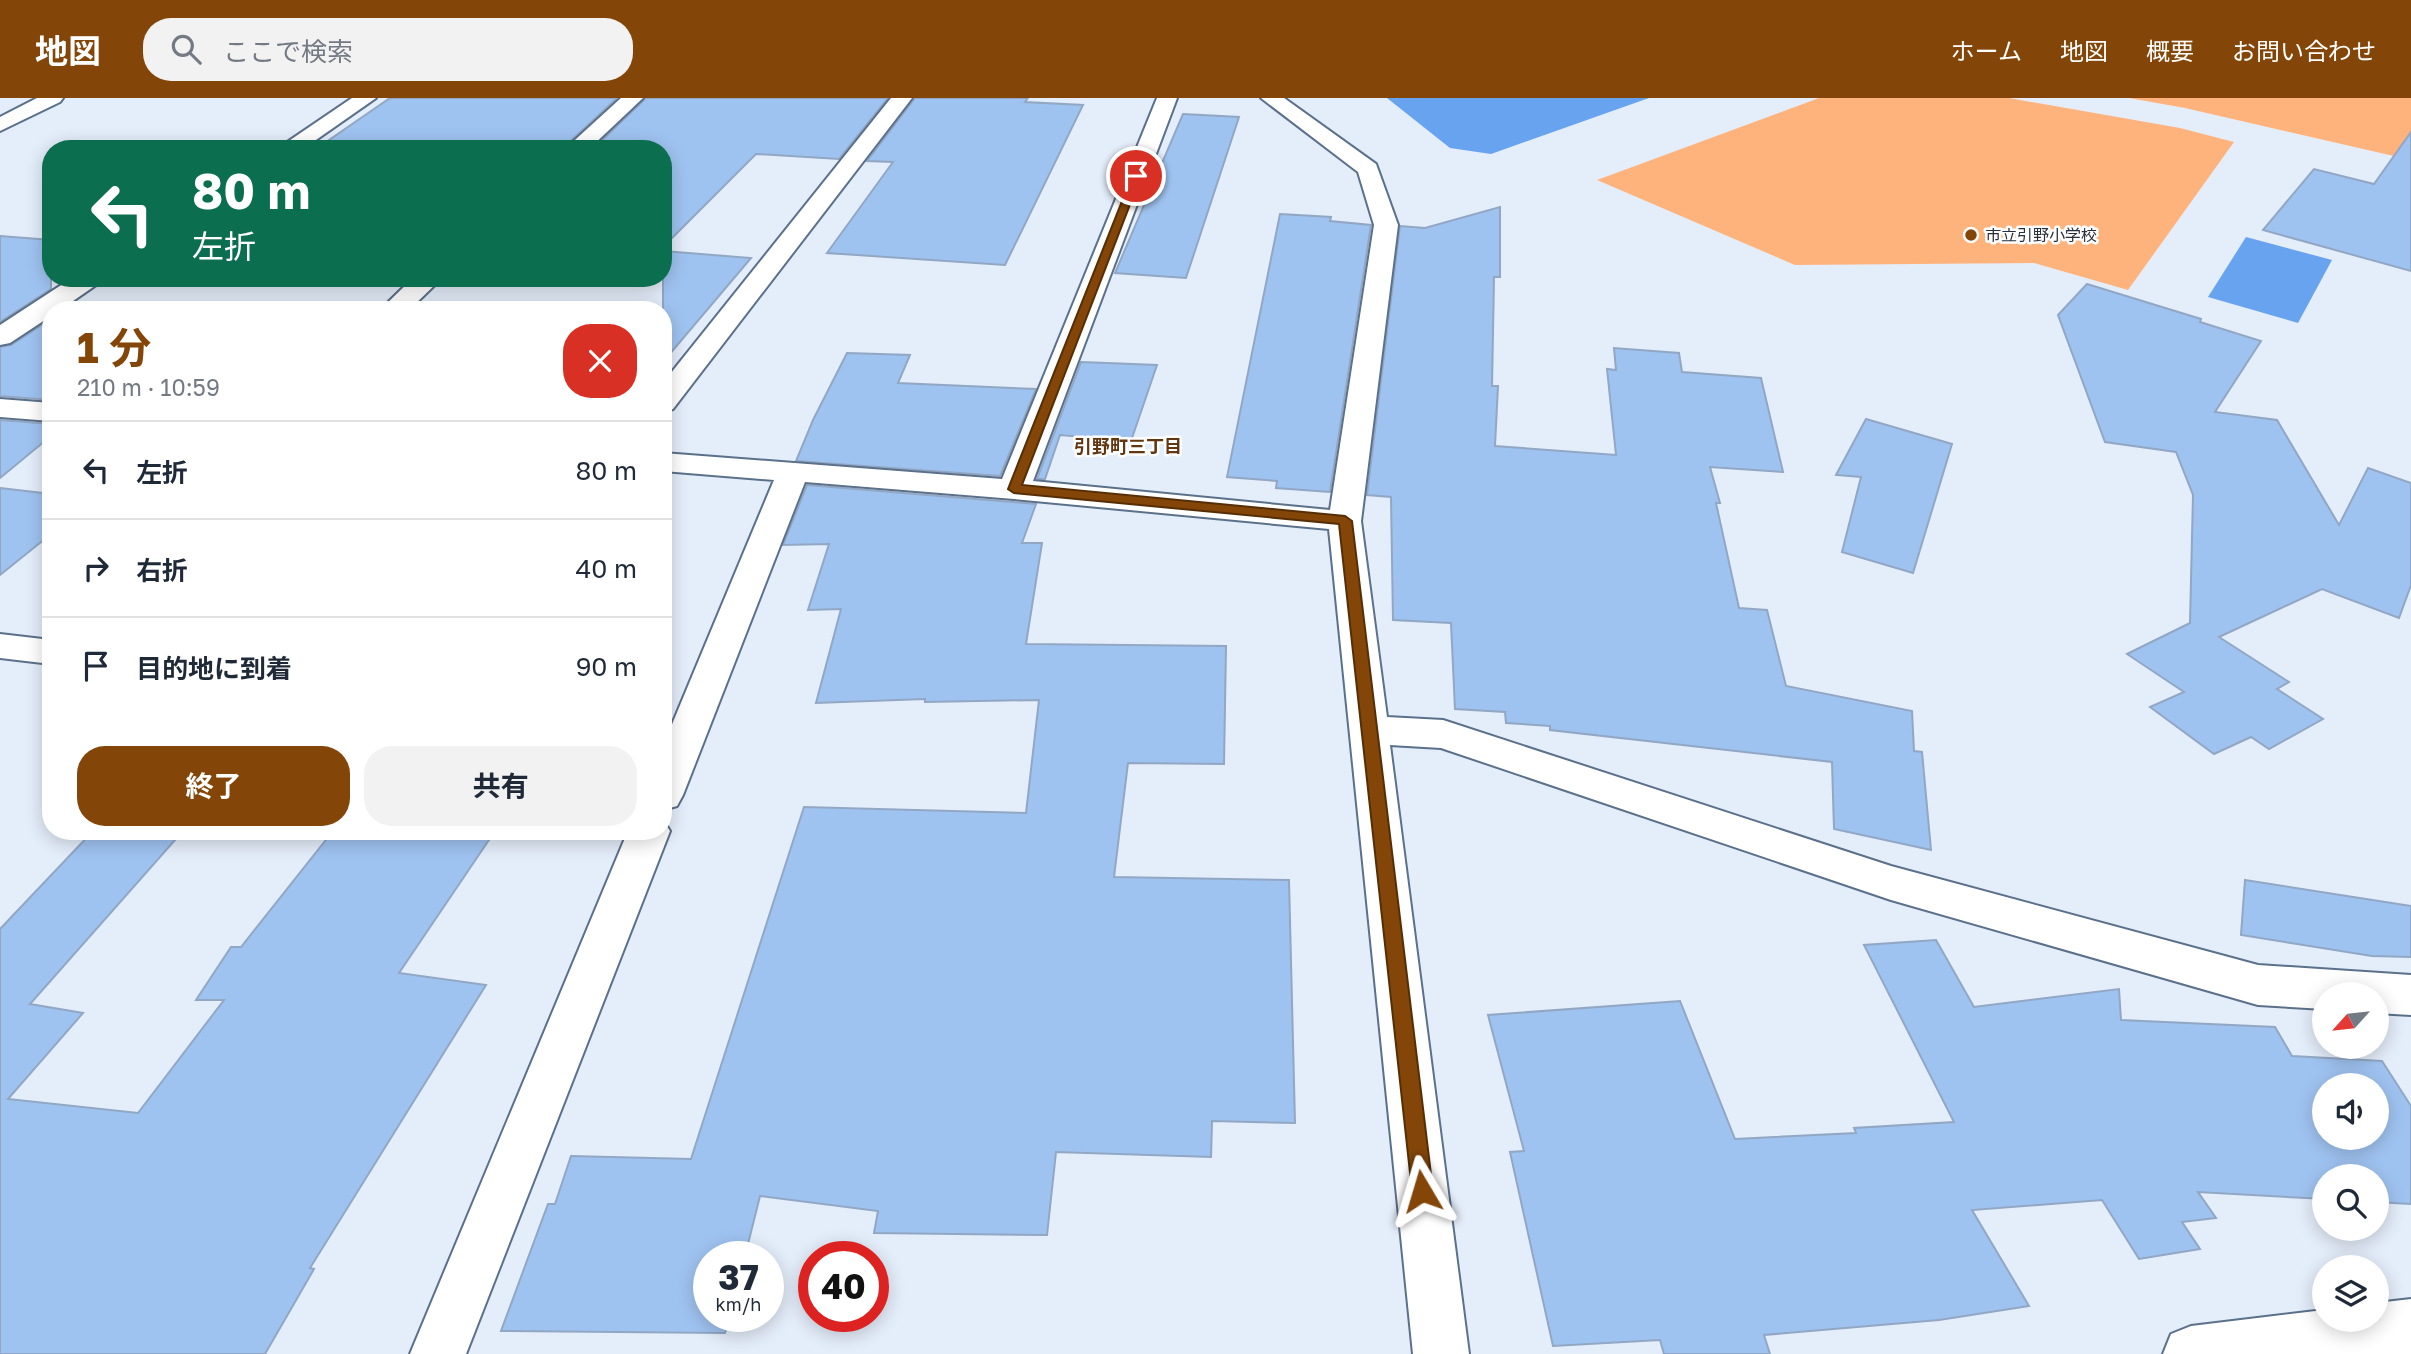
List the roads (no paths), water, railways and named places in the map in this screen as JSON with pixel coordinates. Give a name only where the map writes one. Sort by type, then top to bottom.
[{"type":"street","points":[[0,125],[53,98]]},
{"type":"street","points":[[302,140],[366,98]]},
{"type":"street","points":[[586,140],[633,98]]},
{"type":"street","points":[[672,392],[902,98]]},
{"type":"street","points":[[1014,489],[1167,98]]},
{"type":"street","points":[[1271,98],[1368,169],[1386,225],[1345,521],[1441,1354]]},
{"type":"street","points":[[55,301],[76,287]]},
{"type":"street","points":[[403,301],[419,287]]},
{"type":"street","points":[[0,337],[42,309]]},
{"type":"street","points":[[0,408],[42,411]]},
{"type":"street","points":[[672,463],[1014,489],[1345,521]]},
{"type":"street","points":[[672,751],[679,716],[793,472]]},
{"type":"street","points":[[0,646],[42,651]]},
{"type":"street","points":[[1370,730],[1443,734],[1891,883],[2258,985],[2411,995]]},
{"type":"street","points":[[439,1354],[645,840]]},
{"type":"street","points":[[2191,1354],[2411,1327]]},
{"type":"water","points":[[1387,98],[1649,98],[1491,154],[1450,148]]},
{"type":"water","points":[[2246,237],[2332,260],[2298,323],[2208,297]]},
{"type":"place","name":"市立引野小学校","points":[[1971,235]]},
{"type":"district","name":"引野町三丁目","points":[[1128,446]]}]
